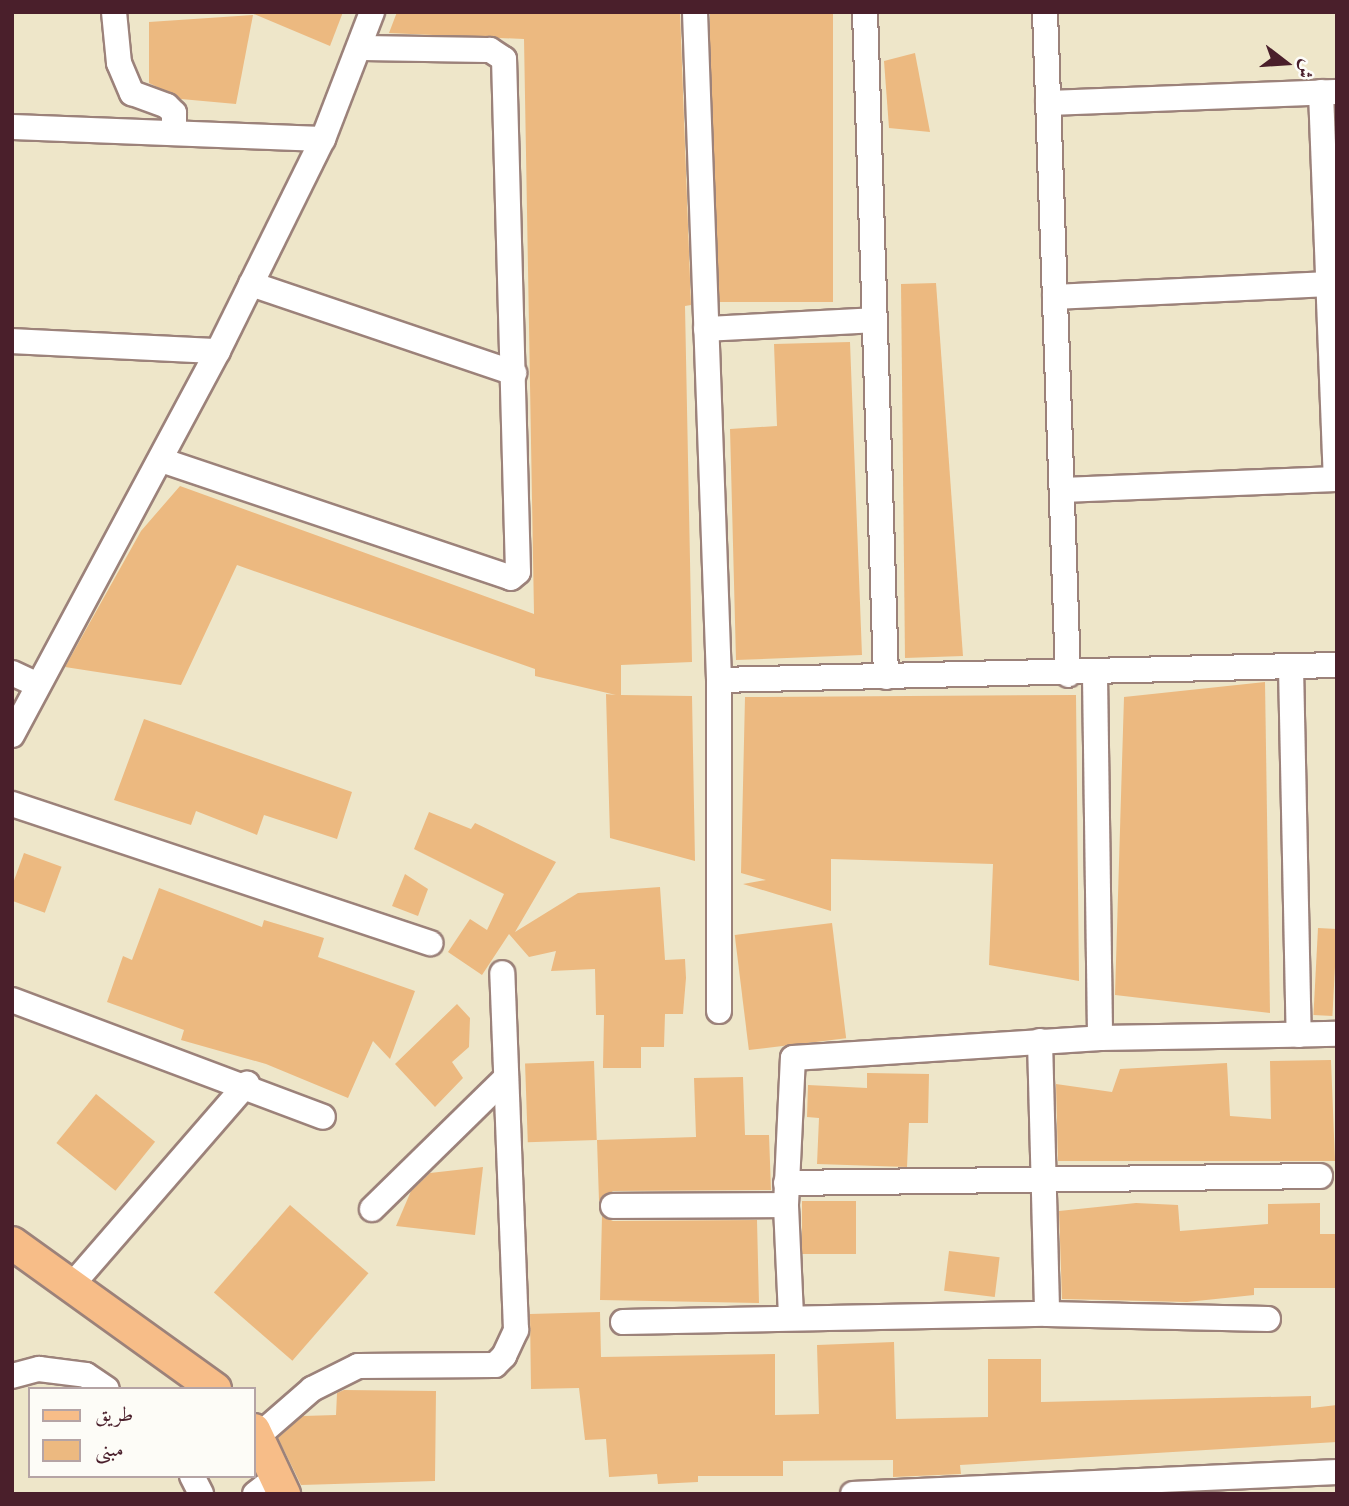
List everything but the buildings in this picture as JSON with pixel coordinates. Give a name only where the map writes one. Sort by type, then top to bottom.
[{"type":"main road","points":[[12,1243],[212,1387]]},
{"type":"main road","points":[[256,1433],[273,1488]]},
{"type":"street","points":[[114,12],[119,63],[132,93],[167,106],[174,113],[174,133]]},
{"type":"street","points":[[12,735],[36,684],[161,460],[218,351],[323,139],[372,12]]},
{"type":"street","points":[[695,12],[719,680],[719,1011]]},
{"type":"street","points":[[865,12],[886,677]]},
{"type":"street","points":[[1045,12],[1068,675]]},
{"type":"street","points":[[161,460],[511,578],[518,564],[504,59],[490,50],[360,48]]},
{"type":"street","points":[[1048,103],[1329,92],[1328,284],[1336,480],[1062,490]]},
{"type":"street","points":[[12,127],[323,139]]},
{"type":"street","points":[[251,284],[514,373]]},
{"type":"street","points":[[1055,297],[1328,284]]},
{"type":"street","points":[[706,328],[875,320]]},
{"type":"street","points":[[12,341],[218,351]]},
{"type":"street","points":[[719,680],[1095,675],[1337,666]]},
{"type":"street","points":[[1292,667],[1298,1035]]},
{"type":"street","points":[[12,673],[36,684]]},
{"type":"street","points":[[1095,675],[1100,1038]]},
{"type":"street","points":[[12,804],[431,943]]},
{"type":"street","points":[[256,1433],[312,1389],[358,1366],[502,1360],[516,1330],[502,974]]},
{"type":"street","points":[[12,1000],[247,1084],[323,1117]]},
{"type":"street","points":[[791,1316],[786,1194],[793,1058],[1100,1038],[1337,1034]]},
{"type":"street","points":[[1040,1041],[1047,1314]]},
{"type":"street","points":[[372,1209],[506,1078]]},
{"type":"street","points":[[72,1285],[247,1084]]},
{"type":"street","points":[[613,1206],[1044,1179],[1320,1176]]},
{"type":"street","points":[[623,1322],[791,1316],[1047,1314],[1268,1318]]},
{"type":"street","points":[[12,1376],[63,1372],[86,1376],[104,1387]]},
{"type":"street","points":[[853,1494],[1007,1491],[1337,1472]]},
{"type":"street","points":[[193,1478],[201,1494]]}]
